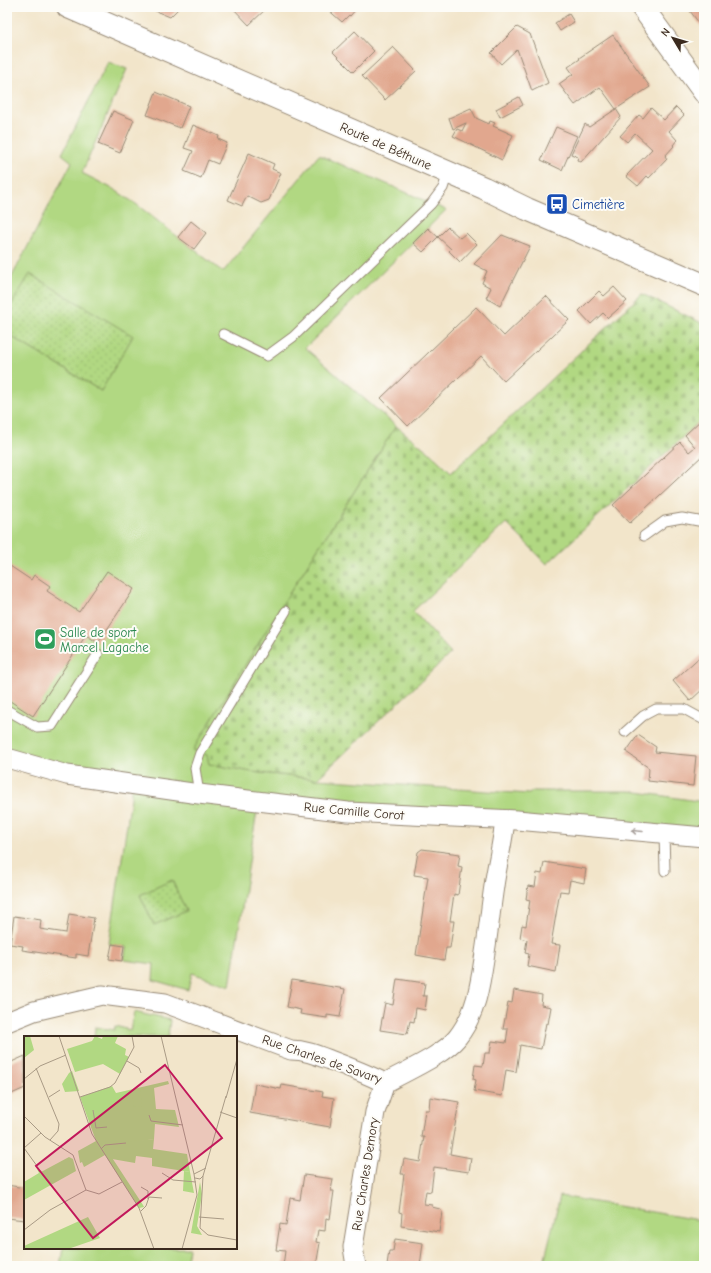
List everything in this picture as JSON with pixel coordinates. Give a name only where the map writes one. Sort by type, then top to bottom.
[{"type":"main road","name":"Route de Béthune","points":[[68,7],[484,188],[527,209],[704,286]]},
{"type":"main road","points":[[642,7],[704,92]]},
{"type":"street","name":"Rue Camille Corot","points":[[7,758],[67,775],[199,794],[348,812],[505,820],[704,836]]},
{"type":"street","name":"Rue Charles de Savary","points":[[7,1022],[34,1011],[102,995],[165,1003],[291,1050],[303,1050],[369,1074],[385,1083],[439,1053],[456,1039],[467,1023],[474,1008],[481,982],[505,820]]},
{"type":"street","name":"Rue Charles Demory","points":[[356,1266],[352,1247],[375,1112],[385,1083]]},
{"type":"lane","points":[[223,334],[267,356],[293,337],[431,204],[443,188],[448,173]]},
{"type":"lane","points":[[644,536],[665,521],[682,518],[704,522]]},
{"type":"lane","points":[[199,794],[195,768],[200,753],[286,610]]},
{"type":"lane","points":[[7,710],[37,727],[52,726],[98,654]]},
{"type":"lane","points":[[625,732],[643,716],[656,709],[684,709],[704,720]]},
{"type":"lane","points":[[664,833],[665,871]]},
{"type":"green space","points":[[108,62],[127,69],[82,173],[115,190],[136,204],[223,272],[319,155],[446,210],[305,348],[396,426],[282,605],[252,772],[317,779],[529,794],[533,791],[631,791],[704,802],[704,837],[260,802],[256,817],[230,986],[192,973],[188,990],[153,980],[154,964],[124,960],[126,947],[109,944],[131,798],[131,785],[7,758],[7,334],[101,391],[7,312],[7,286],[72,162],[62,154]]},
{"type":"green space","points":[[30,274],[133,336],[101,391],[7,334],[7,312]]},
{"type":"green space","points":[[642,294],[704,324],[704,417],[547,564],[506,523],[413,611],[451,653],[317,779],[252,772],[209,764],[207,755],[193,750],[282,605],[396,426],[429,452],[451,473]]},
{"type":"green space","points":[[172,880],[186,911],[154,925],[140,895]]},
{"type":"green space","points":[[134,1012],[170,1020],[168,1036],[94,1036],[95,1027],[114,1030],[115,1026],[130,1030]]},
{"type":"green space","points":[[560,1196],[704,1221],[704,1266],[543,1266]]},
{"type":"green space","points":[[63,1249],[189,1249],[186,1266],[60,1266]]},
{"type":"building","points":[[146,7],[180,7],[170,17]]},
{"type":"building","points":[[232,7],[268,7],[249,25]]},
{"type":"building","points":[[325,7],[358,7],[342,22]]},
{"type":"building","points":[[687,7],[704,7],[704,30],[702,27]]},
{"type":"building","points":[[569,14],[574,22],[560,31],[555,23]]},
{"type":"building","points":[[517,27],[530,34],[548,83],[532,91],[517,49],[501,64],[491,53]]},
{"type":"building","points":[[355,31],[374,51],[353,72],[333,52]]},
{"type":"building","points":[[613,35],[650,87],[616,109],[600,87],[575,105],[559,84],[573,74],[568,67]]},
{"type":"building","points":[[393,47],[416,71],[385,100],[362,76]]},
{"type":"building","points":[[156,92],[189,106],[180,128],[147,115]]},
{"type":"building","points":[[519,97],[523,105],[500,117],[496,109]]},
{"type":"building","points":[[676,107],[684,115],[669,131],[677,140],[665,156],[667,159],[649,178],[647,176],[638,186],[626,176],[652,149],[635,133],[627,142],[620,136],[639,115],[643,118],[651,108],[664,120]]},
{"type":"building","points":[[471,108],[476,118],[489,124],[490,121],[495,123],[493,126],[513,135],[502,160],[453,136],[457,129],[462,131],[466,123],[453,129],[449,118]]},
{"type":"building","points":[[616,109],[621,117],[581,162],[577,160],[578,157],[571,154],[585,124],[589,127]]},
{"type":"building","points":[[113,111],[134,120],[120,153],[98,144]]},
{"type":"building","points":[[193,125],[219,136],[218,139],[227,143],[218,164],[208,160],[201,178],[184,171],[193,151],[184,148]]},
{"type":"building","points":[[556,127],[577,136],[562,170],[541,160]]},
{"type":"building","points":[[249,153],[274,164],[272,169],[281,173],[269,200],[261,203],[247,196],[242,206],[228,200]]},
{"type":"building","points":[[191,221],[206,233],[194,249],[178,237]]},
{"type":"building","points":[[448,227],[460,238],[466,233],[477,244],[460,262],[449,251],[451,249],[438,237]]},
{"type":"building","points":[[428,228],[438,237],[423,252],[413,243]]},
{"type":"building","points":[[502,235],[530,246],[500,306],[486,298],[491,288],[482,283],[487,271],[474,264]]},
{"type":"building","points":[[614,287],[627,301],[608,318],[603,313],[591,324],[579,311],[599,291],[604,296]]},
{"type":"building","points":[[546,296],[569,320],[504,381],[481,356],[408,426],[381,398],[476,307],[504,336]]},
{"type":"building","points":[[704,417],[704,457],[703,455],[630,523],[613,505],[680,442],[689,452],[695,447],[685,435]]},
{"type":"building","name":"Salle de sport Marcel Lagache","points":[[7,564],[31,580],[34,575],[50,586],[47,591],[79,612],[107,571],[134,589],[98,643],[86,635],[33,716],[7,699]]},
{"type":"building","points":[[704,653],[704,688],[690,701],[673,681]]},
{"type":"building","points":[[638,735],[656,747],[655,752],[696,756],[693,786],[648,781],[649,768],[626,752]]},
{"type":"building","points":[[422,849],[460,854],[458,866],[462,867],[458,895],[454,894],[450,921],[454,921],[450,948],[446,948],[444,960],[416,955],[428,877],[414,875],[418,852]]},
{"type":"building","points":[[544,862],[586,869],[584,883],[570,880],[568,892],[560,891],[551,944],[560,945],[556,972],[527,966],[529,954],[525,953],[527,940],[520,938],[522,925],[526,926],[530,900],[526,899],[528,886],[535,887],[537,873],[542,874]]},
{"type":"building","points":[[69,914],[94,918],[88,956],[76,954],[76,958],[22,950],[23,946],[10,944],[14,916],[41,920],[40,929],[66,933]]},
{"type":"building","points":[[112,944],[124,946],[122,961],[109,959]]},
{"type":"building","points":[[397,979],[425,983],[423,996],[427,996],[425,1010],[416,1008],[414,1022],[410,1021],[407,1034],[380,1030],[385,1003],[393,1005]]},
{"type":"building","points":[[292,980],[345,989],[340,1017],[327,1015],[327,1018],[300,1014],[301,1010],[287,1007]]},
{"type":"building","points":[[514,990],[542,995],[541,1005],[551,1007],[541,1049],[520,1045],[516,1072],[506,1070],[502,1096],[474,1091],[476,1080],[473,1079],[475,1065],[483,1066],[485,1053],[490,1053],[492,1041],[506,1043],[508,1029],[503,1029],[508,1002],[512,1003]]},
{"type":"building","points":[[24,1056],[24,1088],[7,1096],[7,1064]]},
{"type":"building","points":[[255,1084],[281,1089],[282,1085],[323,1092],[322,1096],[334,1098],[330,1127],[250,1113]]},
{"type":"building","points":[[430,1097],[459,1102],[450,1154],[471,1158],[469,1172],[434,1167],[431,1192],[426,1191],[424,1204],[432,1205],[432,1207],[440,1209],[442,1212],[439,1232],[401,1226],[402,1213],[399,1212],[404,1174],[401,1174],[404,1159],[420,1162],[424,1137],[421,1137],[425,1110],[429,1110]]},
{"type":"building","points":[[304,1175],[333,1179],[331,1191],[334,1191],[330,1219],[326,1218],[325,1231],[318,1230],[316,1242],[320,1243],[316,1266],[283,1266],[285,1251],[276,1250],[280,1224],[286,1225],[290,1198],[300,1200]]},
{"type":"building","points":[[7,1185],[24,1188],[24,1220],[7,1218]]},
{"type":"building","points":[[395,1239],[423,1243],[420,1266],[387,1265],[389,1251],[393,1251]]},
{"type":"place","name":"Cimetière","points":[[557,204]]},
{"type":"place","name":"Salle de sport Marcel Lagache","points":[[45,639]]}]
